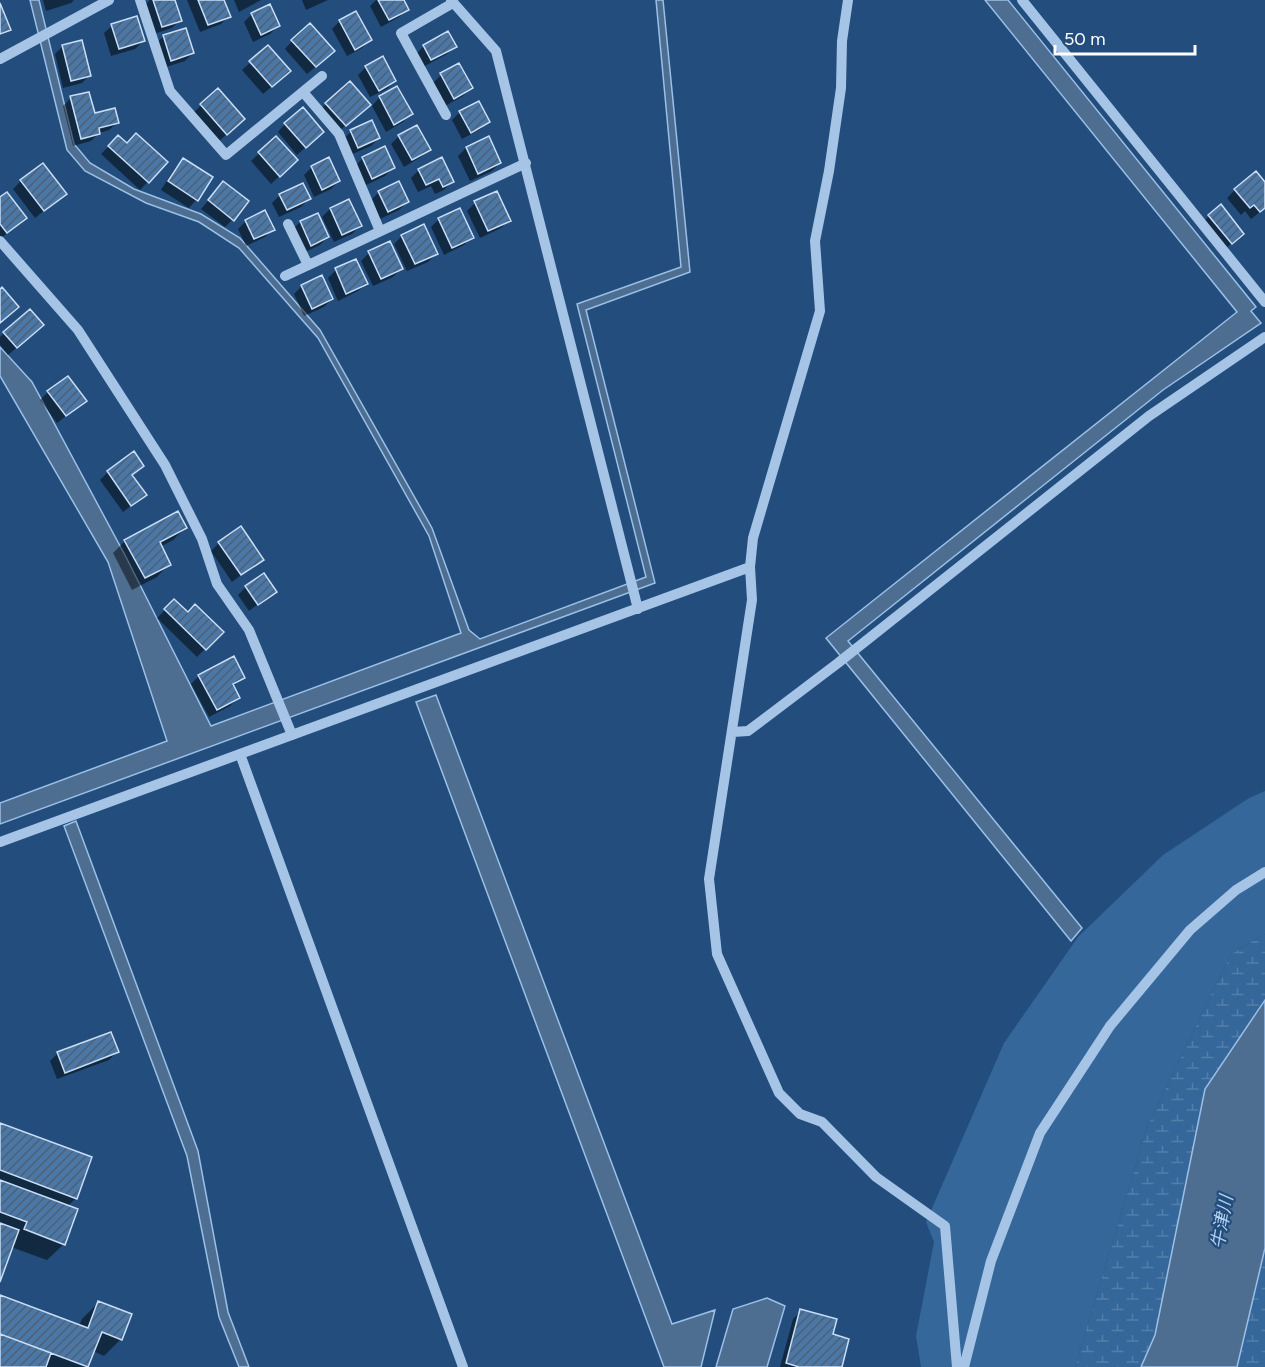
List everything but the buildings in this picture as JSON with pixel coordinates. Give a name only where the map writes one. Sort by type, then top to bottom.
[{"type":"street","points":[[0,59],[109,0]]},
{"type":"street","points":[[140,0],[170,92],[226,155],[322,76]]},
{"type":"street","points":[[848,0],[842,41],[841,88],[816,241],[820,311],[753,538],[750,567],[752,600],[709,879],[717,954],[779,1093],[800,1114],[822,1122],[876,1176],[945,1226],[957,1367]]},
{"type":"street","points":[[1022,0],[1265,302]]},
{"type":"street","points":[[446,115],[401,33],[452,2],[496,51],[638,609]]},
{"type":"street","points":[[303,92],[339,134],[380,231]]},
{"type":"street","points":[[285,276],[526,163]]},
{"type":"street","points":[[288,224],[308,265]]},
{"type":"street","points":[[0,241],[78,330],[165,465],[202,539],[217,584],[249,630],[292,735]]},
{"type":"street","points":[[733,732],[748,732],[1149,416],[1265,337]]},
{"type":"street","points":[[0,842],[750,567]]},
{"type":"street","points":[[240,754],[463,1367]]},
{"type":"street","points":[[964,1367],[991,1262],[1040,1133],[1110,1026],[1190,930],[1236,890],[1265,872]]},
{"type":"green space","points":[[1265,791],[1265,934],[1231,954],[1148,1125],[1075,1367],[921,1367],[916,1336],[934,1242],[926,1222],[1004,1043],[1078,937],[1163,855],[1249,798]]},
{"type":"green space","points":[[1265,934],[1265,1000],[1205,1089],[1155,1335],[1141,1367],[1075,1367],[1148,1125],[1231,954]]},
{"type":"green space","points":[[1265,1248],[1265,1367],[1237,1367]]},
{"type":"water","points":[[30,0],[39,0],[74,144],[90,163],[134,189],[201,214],[240,238],[320,330],[432,528],[469,630],[480,639],[646,577],[577,304],[681,267],[656,0],[663,0],[690,272],[586,310],[655,583],[0,824],[0,803],[167,741],[108,562],[0,376],[0,347],[32,382],[126,557],[211,726],[461,633],[429,536],[318,338],[239,248],[199,222],[146,203],[85,171],[67,150]]},
{"type":"water","points":[[985,0],[1008,0],[1256,307],[1251,311],[1261,323],[1163,390],[848,641],[1082,928],[1071,941],[826,638],[1237,312]]},
{"type":"water","points":[[436,695],[672,1324],[715,1310],[701,1367],[664,1367],[416,702]]},
{"type":"water","points":[[76,821],[198,1151],[228,1312],[249,1367],[239,1367],[219,1317],[187,1156],[64,826]]},
{"type":"water","name":"牛津川","points":[[1265,1000],[1265,1248],[1237,1367],[1141,1367],[1155,1335],[1205,1089]]},
{"type":"water","points":[[767,1298],[785,1306],[767,1367],[716,1367],[733,1309]]}]
